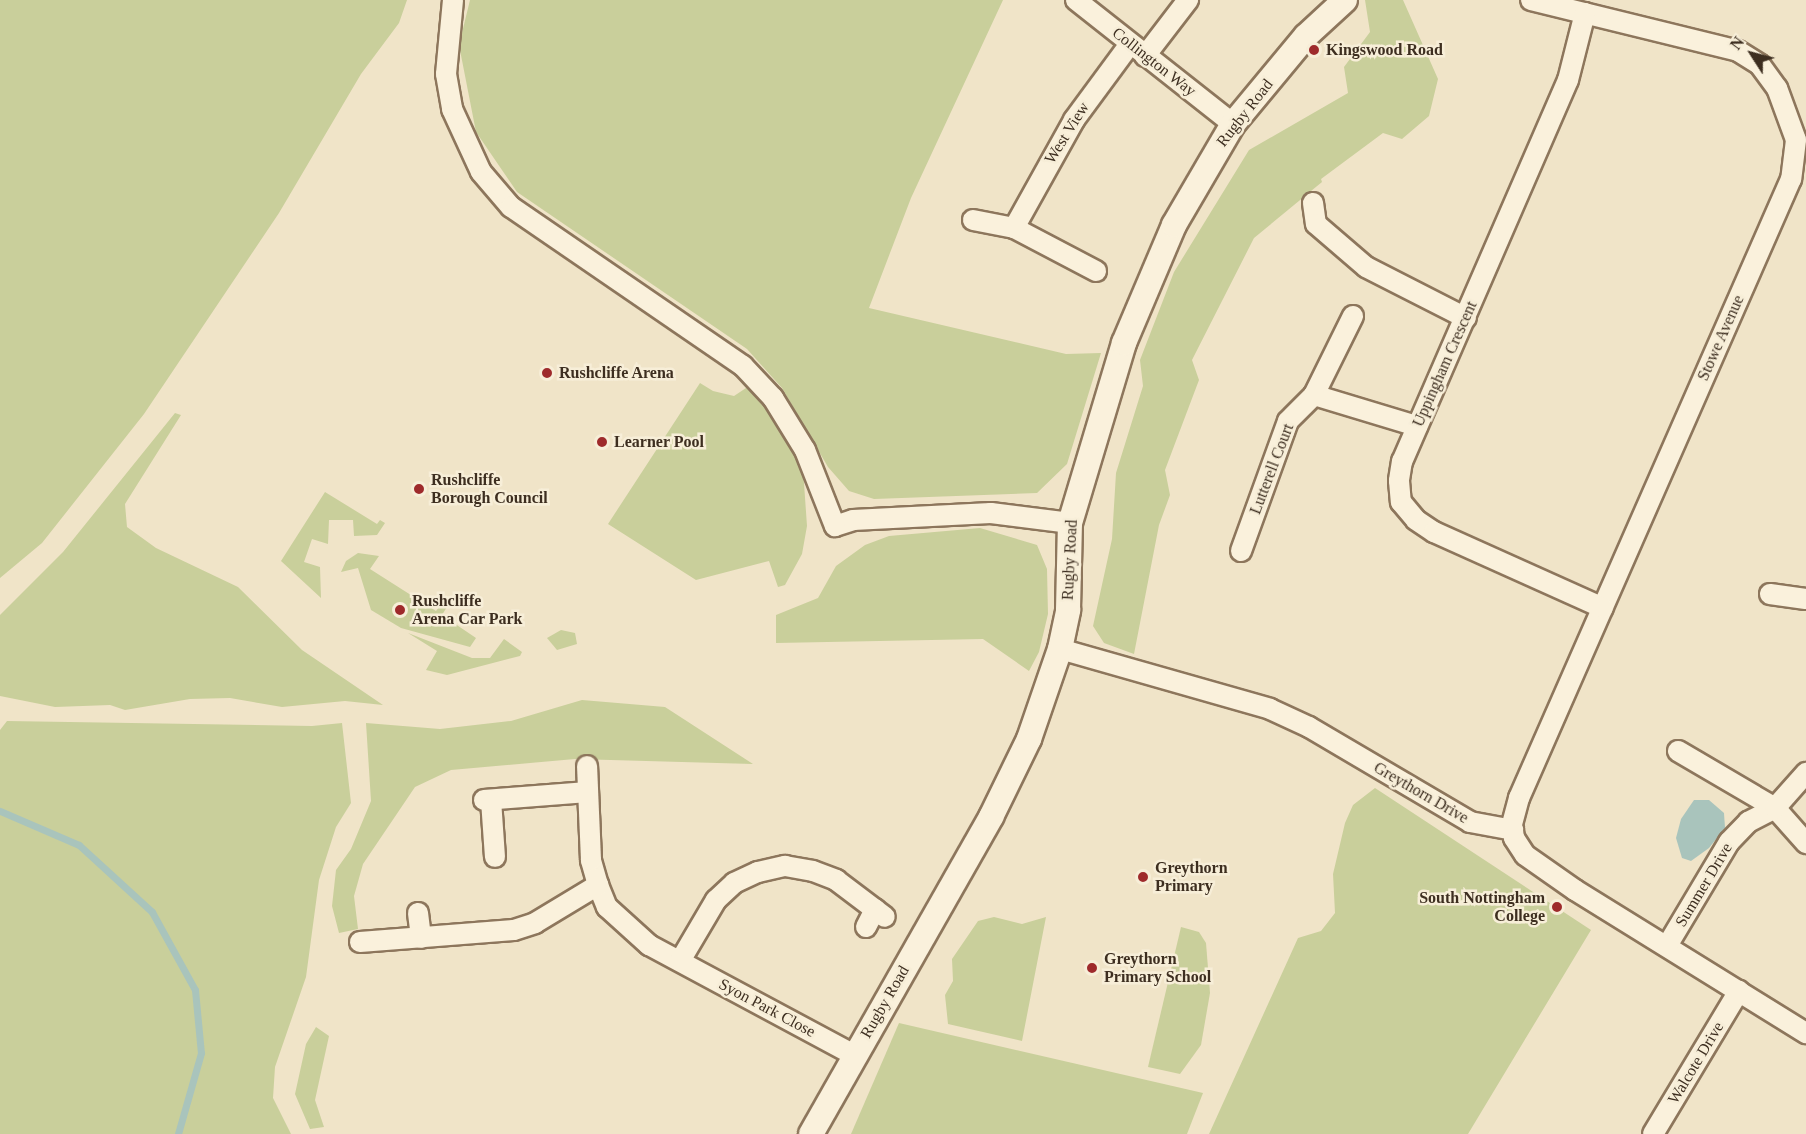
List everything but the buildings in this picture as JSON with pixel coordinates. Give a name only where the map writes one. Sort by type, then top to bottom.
[{"type":"street","points":[[453,0],[447,48],[448,85],[464,142],[481,172],[511,207],[743,366],[773,398],[805,450],[835,526],[854,520],[992,513],[1070,523]]},
{"type":"street","name":"Collington Way","points":[[1076,0],[1233,124]]},
{"type":"street","name":"West View","points":[[1014,228],[1074,120],[1138,50],[1188,0]]},
{"type":"street","name":"Rugby Road","points":[[811,1134],[994,810],[1029,739],[1060,650],[1069,588],[1070,523],[1143,294],[1174,225],[1233,124],[1306,36],[1345,0]]},
{"type":"street","name":"Stowe Avenue","points":[[1513,830],[1520,798],[1791,179],[1796,140],[1777,87],[1760,65],[1738,51],[1532,0]]},
{"type":"street","name":"Uppingham Crescent","points":[[1585,14],[1568,80],[1402,461],[1399,481],[1401,502],[1416,520],[1603,608]]},
{"type":"street","points":[[1313,203],[1316,224],[1366,267],[1466,318]]},
{"type":"street","points":[[973,220],[1014,228],[1096,271]]},
{"type":"street","name":"Lutterell Court","points":[[1241,551],[1288,421],[1314,395],[1353,316]]},
{"type":"street","points":[[1314,395],[1417,426]]},
{"type":"street","points":[[1770,594],[1806,599]]},
{"type":"street","name":"Greythorn Drive","points":[[1060,650],[1270,709],[1309,727],[1462,818],[1486,827],[1513,830]]},
{"type":"street","points":[[1678,751],[1775,808],[1806,843]]},
{"type":"street","name":"Syon Park Close","points":[[587,766],[591,860],[598,885],[608,907],[625,926],[680,961],[855,1055]]},
{"type":"street","name":"Summer Drive","points":[[1667,946],[1729,842],[1748,822],[1775,808],[1806,773]]},
{"type":"street","points":[[495,856],[488,800],[588,792]]},
{"type":"street","points":[[1513,830],[1516,844],[1529,859],[1806,1034]]},
{"type":"street","points":[[680,961],[716,900],[734,883],[758,872],[785,866],[813,871],[836,880],[875,918]]},
{"type":"street","points":[[360,942],[514,930],[535,922],[598,885]]},
{"type":"street","points":[[418,913],[421,938]]},
{"type":"street","name":"Walcote Drive","points":[[1653,1134],[1739,991]]},
{"type":"green space","points":[[0,0],[407,0],[399,23],[361,74],[279,213],[144,414],[42,543],[0,578]]},
{"type":"green space","points":[[470,0],[1003,0],[911,198],[869,308],[1066,354],[1101,353],[1067,464],[1037,493],[874,499],[849,491],[828,467],[782,388],[747,349],[517,192],[476,132],[459,45]]},
{"type":"green space","points":[[1365,0],[1403,0],[1438,79],[1429,116],[1402,139],[1383,133],[1321,179],[1322,182],[1254,238],[1192,360],[1199,380],[1165,470],[1170,495],[1159,525],[1134,654],[1104,643],[1093,626],[1112,539],[1116,473],[1143,386],[1140,360],[1174,272],[1249,150],[1348,93],[1344,67],[1370,32]]},
{"type":"green space","points":[[700,383],[713,391],[734,396],[749,386],[769,408],[794,446],[803,469],[807,526],[802,554],[785,585],[778,587],[769,561],[696,580],[608,524]]},
{"type":"green space","points":[[175,413],[181,415],[125,504],[127,527],[156,548],[238,587],[302,650],[383,705],[345,701],[282,707],[230,698],[190,699],[125,710],[110,705],[55,707],[0,696],[0,615],[63,552]]},
{"type":"green space","points":[[325,492],[377,524],[380,520],[385,523],[377,535],[354,536],[353,520],[329,520],[328,544],[312,539],[304,562],[320,567],[321,598],[281,561]]},
{"type":"green space","points":[[980,528],[1037,545],[1047,569],[1048,614],[1039,652],[1029,671],[983,639],[776,643],[776,615],[818,598],[836,566],[865,545],[889,536]]},
{"type":"green space","points":[[358,553],[379,556],[370,569],[436,611],[445,599],[450,602],[442,615],[476,638],[470,647],[401,628],[371,610],[358,568],[341,572],[346,561]]},
{"type":"green space","points":[[561,630],[575,633],[577,644],[557,650],[547,638]]},
{"type":"green space","points":[[408,633],[472,658],[490,658],[504,639],[522,652],[520,656],[447,675],[426,670],[437,651]]},
{"type":"green space","points":[[582,700],[665,707],[753,764],[575,759],[451,770],[415,787],[363,864],[354,896],[358,929],[339,933],[332,906],[336,870],[351,849],[371,801],[366,723],[440,729],[511,721]]},
{"type":"green space","points":[[7,721],[312,726],[342,723],[351,803],[336,827],[319,880],[306,977],[275,1067],[273,1098],[291,1134],[0,1134],[0,730]]},
{"type":"green space","points":[[1375,788],[1591,930],[1468,1134],[1209,1134],[1298,938],[1321,931],[1335,913],[1333,874],[1345,823],[1353,805]]},
{"type":"green space","points":[[994,917],[1022,924],[1046,917],[1022,1041],[948,1024],[945,995],[953,981],[952,959],[978,921]]},
{"type":"green space","points":[[1181,927],[1199,932],[1206,943],[1210,993],[1201,1045],[1180,1074],[1148,1067]]},
{"type":"green space","points":[[899,1023],[1203,1093],[1187,1134],[851,1134]]},
{"type":"green space","points":[[316,1027],[329,1036],[315,1100],[324,1127],[310,1129],[295,1094],[306,1044]]},
{"type":"water","points":[[1694,800],[1709,800],[1724,813],[1725,828],[1709,848],[1691,861],[1682,858],[1676,838],[1681,819]]},
{"type":"waterway","points":[[0,811],[79,845],[152,912],[195,990],[201,1053],[178,1134]]},
{"type":"place","name":"Kingswood Road","points":[[1314,50]]},
{"type":"place","name":"Rushcliffe Arena","points":[[547,373]]},
{"type":"place","name":"Learner Pool","points":[[602,442]]},
{"type":"place","name":"Rushcliffe Borough Council","points":[[419,489]]},
{"type":"place","name":"Rushcliffe Arena Car Park","points":[[400,610]]},
{"type":"place","name":"Greythorn Primary","points":[[1143,877]]},
{"type":"place","name":"South Nottingham College","points":[[1557,907]]},
{"type":"place","name":"Greythorn Primary School","points":[[1092,968]]}]
